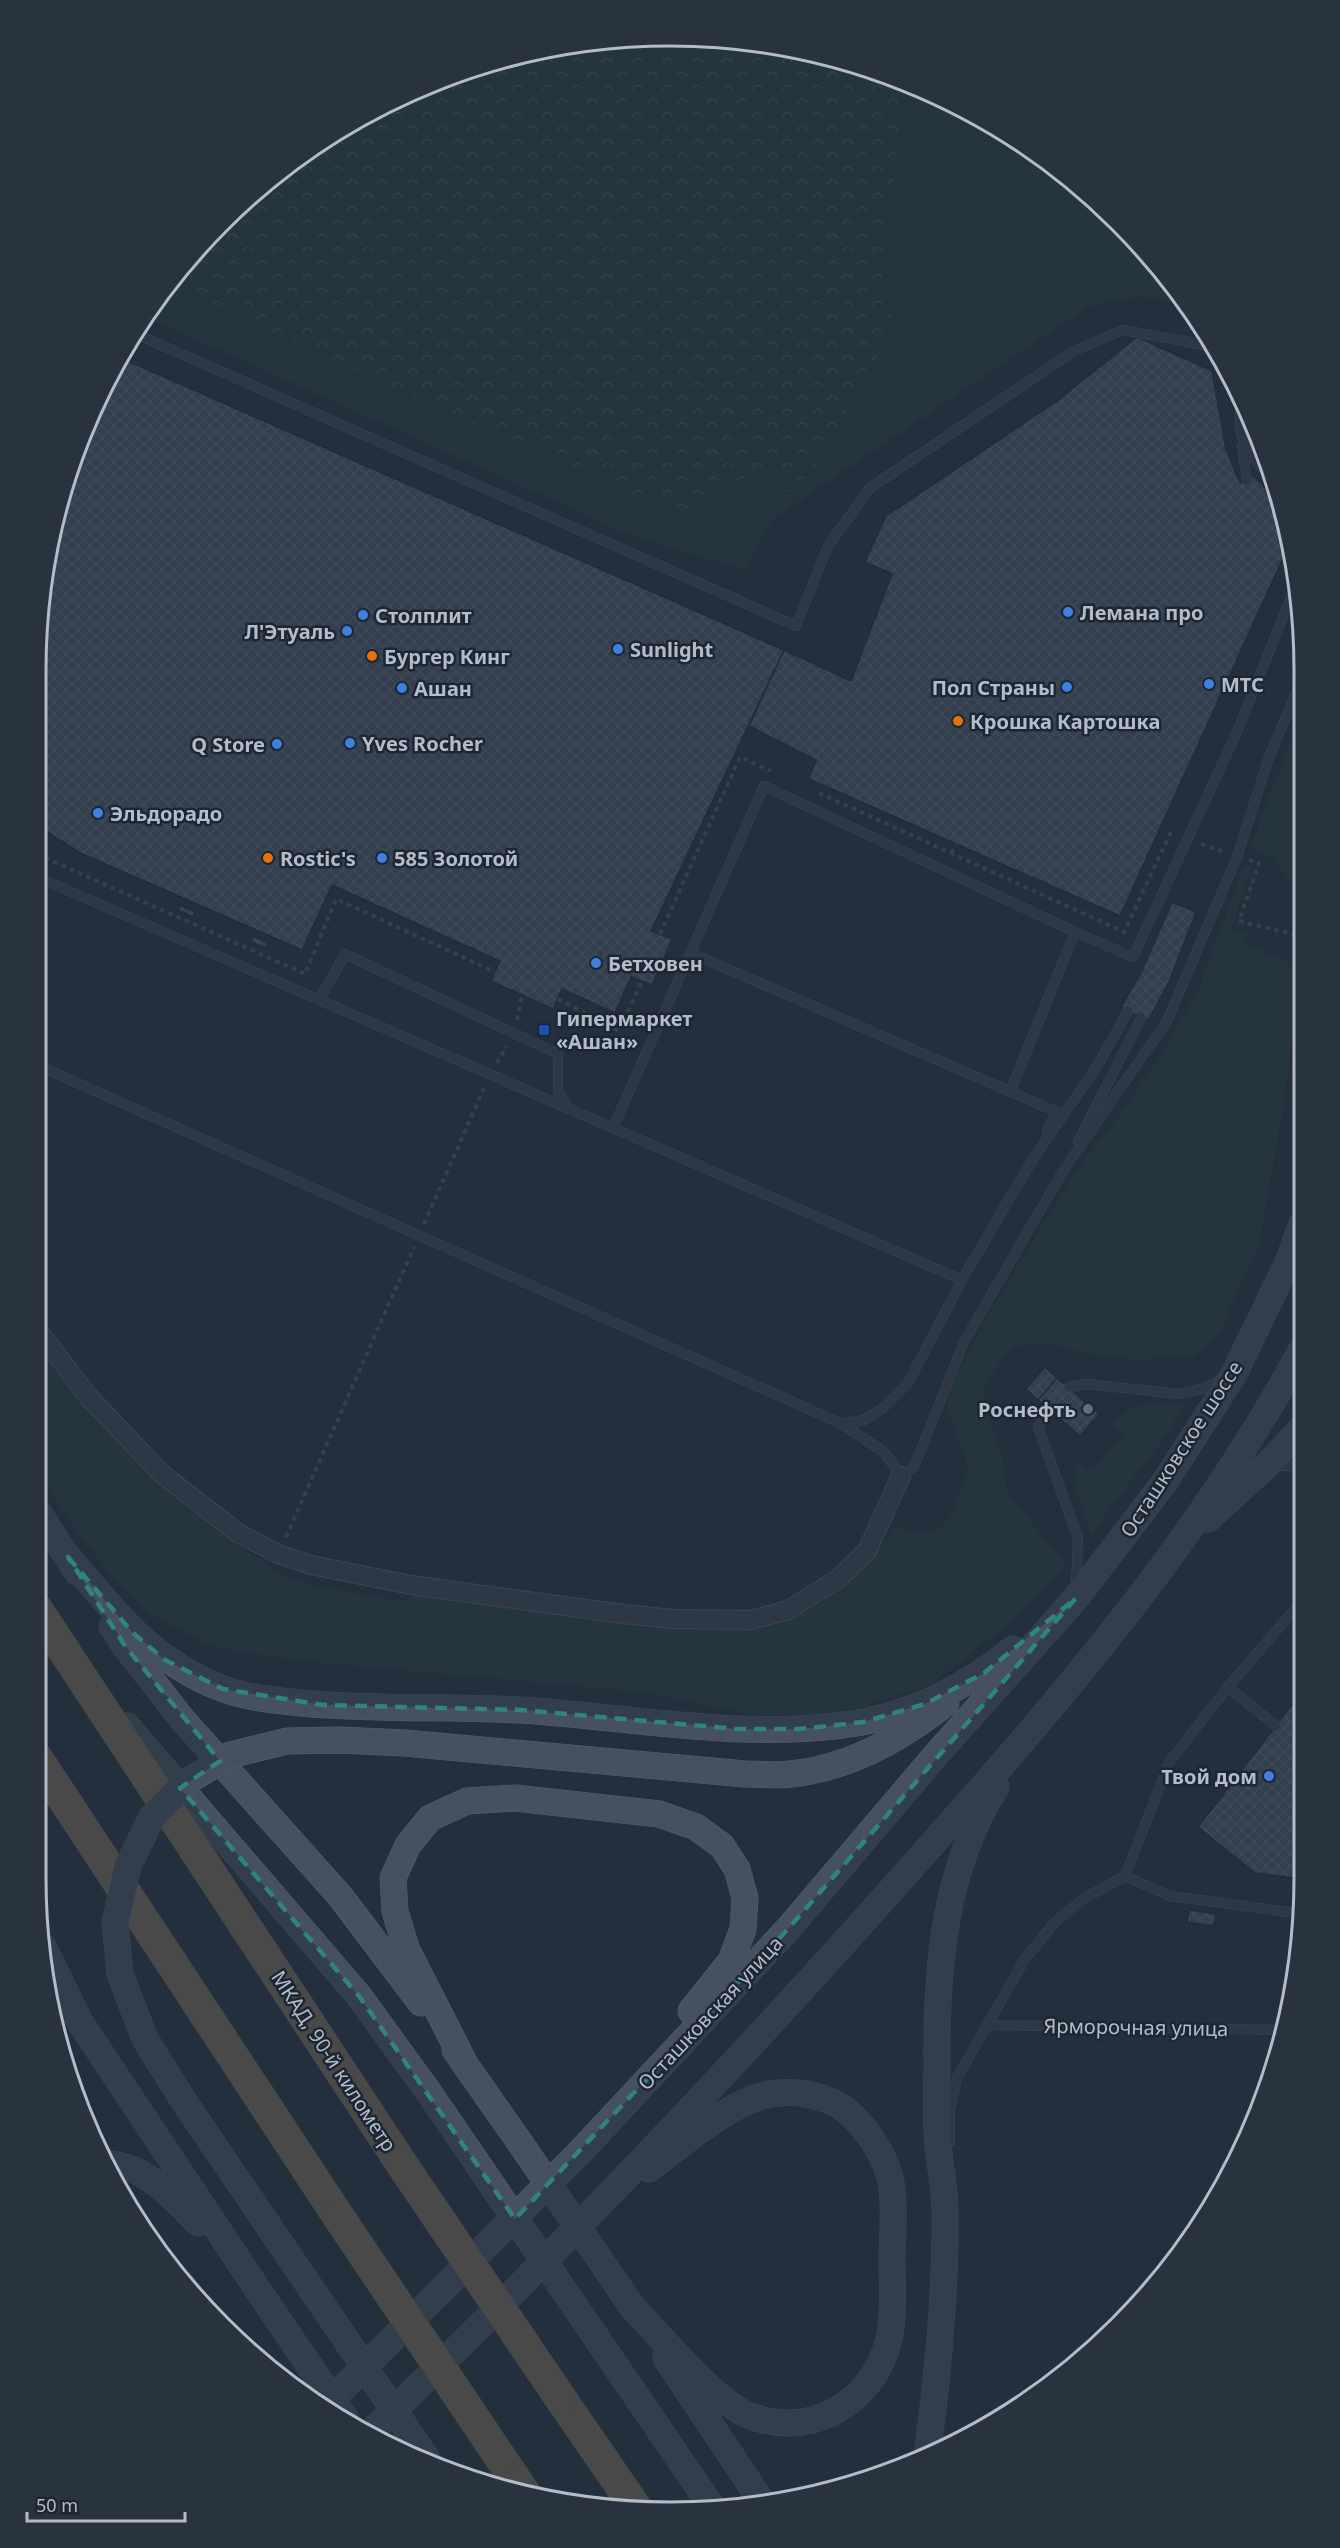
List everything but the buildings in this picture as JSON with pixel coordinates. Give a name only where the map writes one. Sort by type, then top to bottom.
[{"type":"highway","name":"МКАД, 90-й километр","points":[[46,1623],[401,2163],[630,2500]]},
{"type":"highway","points":[[46,1772],[338,2216],[517,2482]]},
{"type":"main road","name":"Осташковское шоссе","points":[[1076,1598],[1164,1483],[1234,1374],[1289,1260],[1294,1245]]},
{"type":"main road","points":[[376,2427],[602,2202],[826,1963],[1041,1719],[1107,1640],[1181,1544],[1276,1396],[1294,1364]]},
{"type":"main road","points":[[1181,1544],[1294,1437]]},
{"type":"main road","points":[[46,1524],[125,1646],[182,1719],[340,1896],[465,2064],[633,2308],[660,2342],[758,2495]]},
{"type":"main road","points":[[68,1557],[132,1632],[165,1660],[223,1689],[263,1699],[323,1705],[520,1710],[738,1729],[800,1729],[863,1722],[925,1704],[984,1673]]},
{"type":"main road","points":[[420,2449],[185,2103],[145,2039],[120,1974],[115,1922],[128,1866],[152,1817],[188,1780],[230,1755],[287,1741],[340,1740],[405,1743],[745,1774],[791,1774],[842,1764],[883,1746],[917,1726],[1076,1598]]},
{"type":"main road","name":"Осташковская улица","points":[[331,2400],[581,2151],[788,1929],[935,1756],[1076,1598]]},
{"type":"main road","points":[[74,1664],[359,1996],[430,2094],[707,2500]]},
{"type":"main road","points":[[929,2445],[939,2369],[945,2288],[945,2208],[937,2142],[937,2033],[939,1973],[944,1930],[954,1883],[987,1802],[1041,1719]]},
{"type":"main road","points":[[465,2064],[406,1948],[395,1911],[393,1878],[408,1845],[430,1818],[467,1801],[526,1799],[659,1814],[696,1827],[722,1846],[738,1869],[745,1898],[742,1929],[731,1961],[581,2151]]},
{"type":"main road","points":[[54,1973],[86,2032],[335,2403]]},
{"type":"main road","points":[[602,2202],[737,2105],[770,2094],[800,2093],[828,2100],[854,2118],[872,2138],[885,2163],[892,2189],[891,2327],[881,2365],[864,2390],[843,2408],[823,2418],[801,2422],[778,2423],[752,2417],[726,2402],[660,2342]]},
{"type":"main road","points":[[117,2166],[137,2171],[169,2193],[258,2290]]},
{"type":"street","points":[[46,1341],[88,1396],[162,1474],[238,1533],[278,1554],[357,1575],[565,1608],[673,1619],[751,1620],[788,1610],[838,1579],[867,1551],[901,1476]]},
{"type":"lane","points":[[143,337],[796,626],[828,546],[870,488],[1074,351],[1123,330],[1201,345]]},
{"type":"lane","points":[[1239,416],[1247,480]]},
{"type":"lane","points":[[1241,434],[1250,455],[1257,462]]},
{"type":"lane","points":[[613,1128],[764,786],[1133,957],[1237,732],[1289,601]]},
{"type":"lane","points":[[1063,1171],[1167,1021],[1237,857],[1268,760],[1294,698]]},
{"type":"lane","points":[[46,881],[962,1281]]},
{"type":"lane","points":[[1010,1092],[1075,932]]},
{"type":"lane","points":[[691,953],[1057,1112],[1034,1158],[962,1281],[908,1383],[883,1408],[864,1420],[842,1424]]},
{"type":"lane","points":[[318,1000],[345,954],[558,1054],[558,1092],[568,1109]]},
{"type":"lane","points":[[1034,1158],[1099,1063],[1128,1011]]},
{"type":"lane","points":[[46,1069],[842,1424],[884,1452],[901,1476],[914,1467],[964,1342],[1063,1171],[1141,1018]]},
{"type":"lane","points":[[1069,1387],[1087,1384],[1179,1394],[1202,1389],[1234,1374]]},
{"type":"lane","points":[[1050,1410],[1038,1427],[1078,1538],[1076,1598]]},
{"type":"lane","points":[[1266,1466],[1294,1466]]},
{"type":"lane","points":[[945,2208],[950,2109],[954,2089],[969,2053],[1025,1959],[1054,1923],[1083,1899],[1125,1876],[1170,1761],[1228,1687],[1294,1610]]},
{"type":"lane","points":[[1228,1687],[1276,1726]]},
{"type":"lane","points":[[1125,1876],[1170,1896],[1292,1913]]},
{"type":"lane","name":"Ярморочная улица","points":[[987,2025],[1274,2030]]},
{"type":"path","points":[[660,934],[740,757],[772,771]]},
{"type":"path","points":[[814,791],[1124,933],[1170,834],[1187,839],[1259,863],[1239,921],[1294,935]]},
{"type":"path","points":[[951,853],[957,845]]},
{"type":"path","points":[[46,858],[305,974],[336,899],[495,972]]},
{"type":"path","points":[[558,999],[619,1030],[642,981]]},
{"type":"path","points":[[278,1554],[490,1074],[514,1034],[522,995]]},
{"type":"highlighted area","points":[[68,1557],[132,1632],[165,1660],[223,1689],[323,1705],[520,1710],[738,1729],[800,1729],[863,1722],[925,1704],[984,1673],[1076,1598],[788,1929],[515,2219],[359,1996],[180,1788],[220,1761],[125,1646]]},
{"type":"green space","points":[[670,46],[711,48],[792,58],[831,68],[906,93],[881,264],[894,325],[810,474],[789,493],[768,463],[681,517],[176,289],[229,229],[259,201],[290,175],[324,152],[358,130],[431,94],[509,68],[548,58],[629,48]]},
{"type":"green space","points":[[906,93],[982,130],[1050,175],[1111,229],[1139,259],[1173,303],[1138,297],[1089,307],[772,519],[745,570],[632,536],[154,321],[176,289],[681,517],[768,463],[789,493],[894,325],[881,264]]},
{"type":"green space","points":[[1294,734],[1294,886],[1271,857],[1251,849],[1263,811]]},
{"type":"green space","points":[[1244,866],[1252,869],[1231,928],[1246,934],[1244,942],[1289,963],[1294,969],[1294,1023],[1283,1108],[1259,1244],[1220,1331],[1194,1356],[1134,1360],[1084,1353],[1049,1343],[1013,1348],[1003,1358],[985,1386],[984,1401],[1003,1461],[1007,1492],[1066,1565],[1004,1628],[930,1685],[860,1708],[808,1716],[748,1714],[644,1692],[324,1663],[208,1645],[154,1616],[125,1591],[79,1535],[46,1484],[46,1360],[86,1405],[230,1538],[277,1573],[307,1584],[403,1602],[425,1591],[574,1617],[681,1627],[733,1628],[783,1620],[799,1614],[814,1607],[841,1588],[897,1527],[917,1532],[930,1532],[938,1529],[951,1515],[969,1469],[947,1407],[952,1385],[989,1313],[1074,1174],[1125,1108],[1166,1048],[1199,988]]},
{"type":"green space","points":[[1173,1403],[1182,1406],[1169,1432],[1091,1534],[1076,1487],[1074,1468],[1080,1462],[1091,1472],[1125,1435],[1113,1424],[1133,1407]]},
{"type":"place","name":"Лемана про","points":[[1068,612]]},
{"type":"place","name":"Столплит","points":[[363,615]]},
{"type":"place","name":"Л'Этуаль","points":[[347,631]]},
{"type":"place","name":"Sunlight","points":[[618,649]]},
{"type":"place","name":"Бургер Кинг","points":[[372,656]]},
{"type":"place","name":"МТС","points":[[1209,684]]},
{"type":"place","name":"Пол Страны","points":[[1067,687]]},
{"type":"place","name":"Ашан","points":[[402,688]]},
{"type":"place","name":"Крошка Картошка","points":[[958,721]]},
{"type":"place","name":"Yves Rocher","points":[[350,743]]},
{"type":"place","name":"Q Store","points":[[277,744]]},
{"type":"place","name":"Эльдорадо","points":[[98,813]]},
{"type":"place","name":"Rostic's","points":[[268,858]]},
{"type":"place","name":"585 Золотой","points":[[382,858]]},
{"type":"place","name":"Бетховен","points":[[596,963]]},
{"type":"place","name":"Гипермаркет «Ашан»","points":[[544,1030]]},
{"type":"place","name":"Роснефть","points":[[1088,1409]]},
{"type":"place","name":"Твой дом","points":[[1269,1776]]}]
